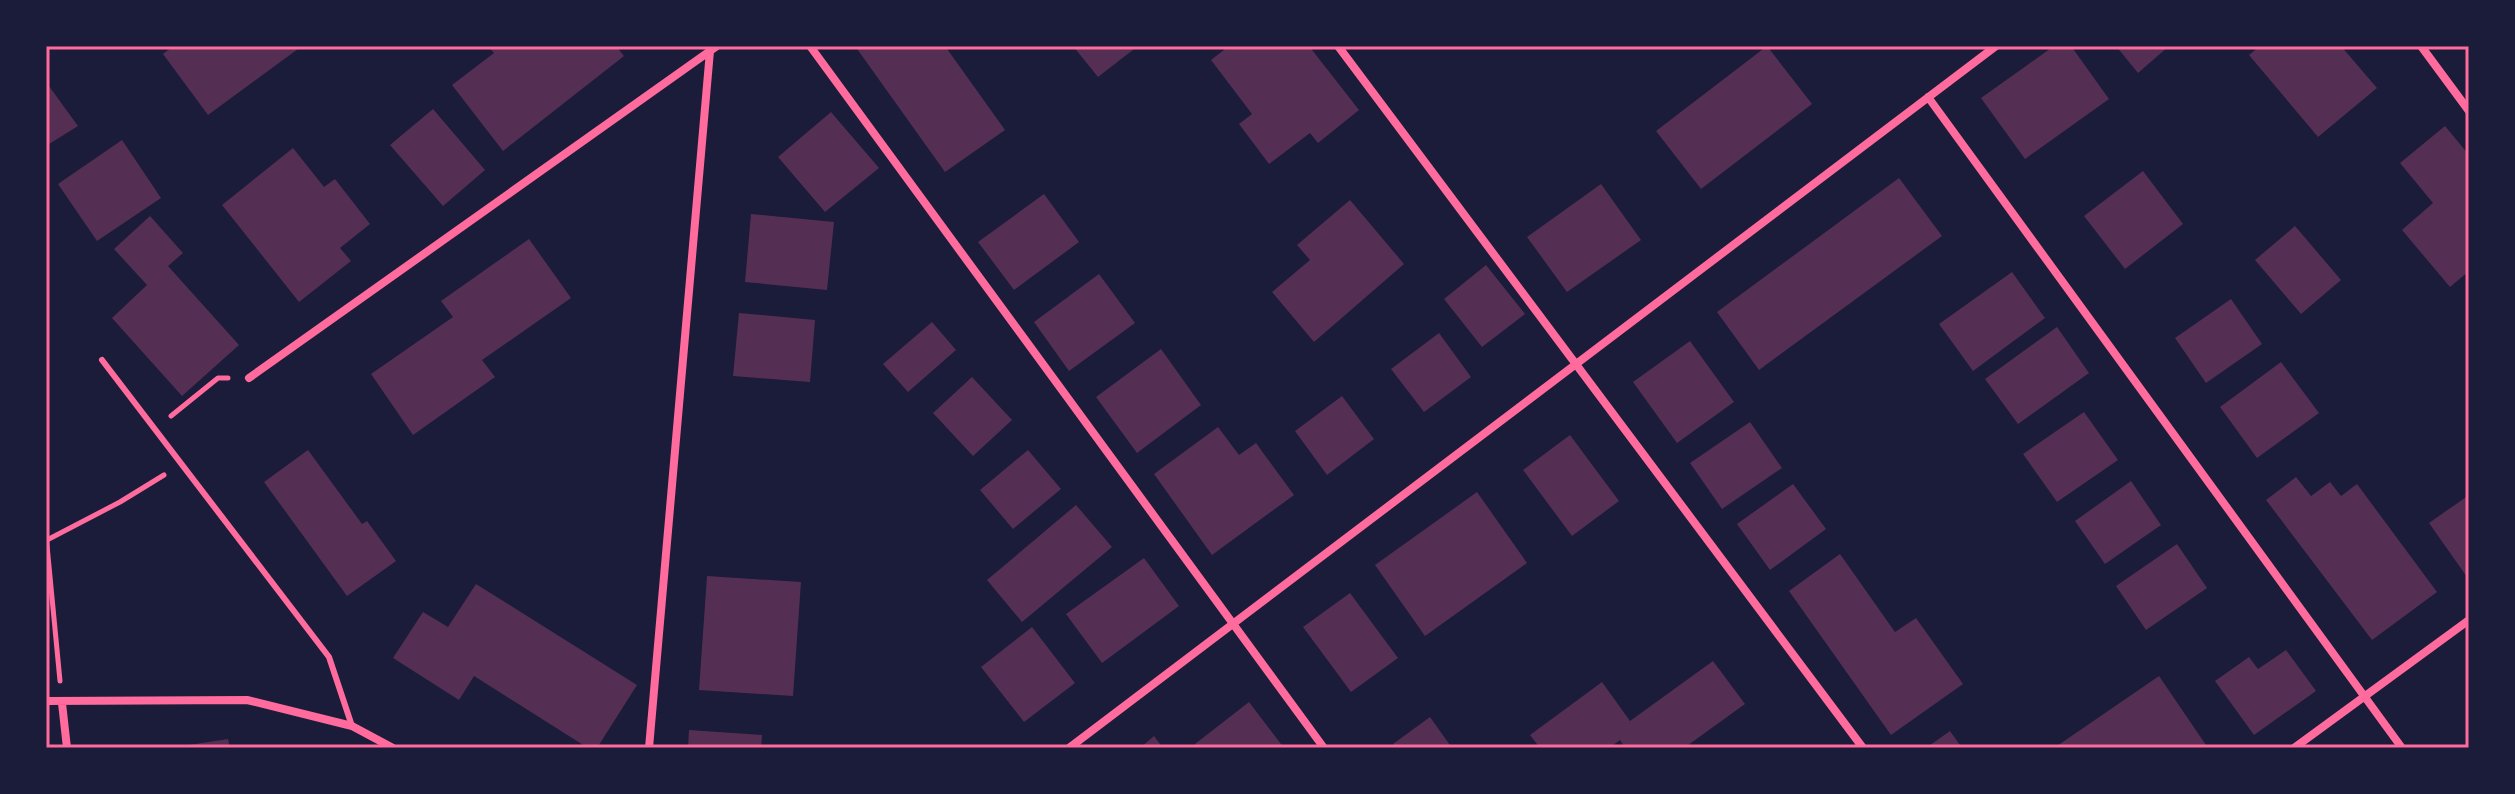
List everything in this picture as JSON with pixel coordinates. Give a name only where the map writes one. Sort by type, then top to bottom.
[{"type":"street","points":[[810,46],[1324,748]]},
{"type":"street","points":[[1338,46],[1863,748]]},
{"type":"street","points":[[1069,748],[1996,46]]},
{"type":"street","points":[[2421,46],[2469,111]]},
{"type":"street","points":[[249,378],[714,49]]},
{"type":"street","points":[[649,748],[714,49]]},
{"type":"street","points":[[1928,97],[2402,748]]},
{"type":"street","points":[[2294,748],[2469,620]]},
{"type":"street","points":[[46,701],[247,700],[352,726],[393,748]]},
{"type":"street","points":[[62,703],[67,748]]},
{"type":"lane","points":[[102,360],[329,657],[352,726]]},
{"type":"path","points":[[155,429],[218,378],[249,378]]},
{"type":"path","points":[[62,703],[46,538],[120,502],[181,464]]},
{"type":"building","points":[[173,46],[302,46],[208,115],[163,54]]},
{"type":"building","points":[[488,46],[616,46],[624,56],[503,151],[452,85],[494,53]]},
{"type":"building","points":[[855,46],[945,46],[1005,130],[945,172]]},
{"type":"building","points":[[1073,46],[1138,46],[1098,77]]},
{"type":"building","points":[[1229,46],[1309,46],[1359,110],[1318,143],[1310,133],[1269,164],[1239,124],[1252,114],[1211,60]]},
{"type":"building","points":[[1767,46],[1812,104],[1701,189],[1656,131]]},
{"type":"building","points":[[2054,46],[2071,46],[2109,99],[2025,159],[1981,98]]},
{"type":"building","points":[[2116,46],[2169,46],[2138,73]]},
{"type":"building","points":[[2260,46],[2341,46],[2377,88],[2318,137],[2249,55]]},
{"type":"building","points":[[46,82],[78,126],[46,146]]},
{"type":"building","points":[[433,109],[485,170],[443,206],[390,145]]},
{"type":"building","points":[[831,112],[879,168],[825,212],[778,157]]},
{"type":"building","points":[[2445,126],[2469,155],[2469,271],[2450,287],[2402,230],[2433,203],[2400,163]]},
{"type":"building","points":[[122,140],[161,198],[97,241],[58,184]]},
{"type":"building","points":[[293,148],[324,187],[335,179],[370,224],[340,248],[351,261],[299,302],[222,205]]},
{"type":"building","points":[[2143,171],[2183,224],[2125,269],[2084,216]]},
{"type":"building","points":[[1899,178],[1942,236],[1759,370],[1717,312]]},
{"type":"building","points":[[1601,184],[1641,240],[1567,292],[1527,237]]},
{"type":"building","points":[[1044,194],[1079,242],[1014,290],[978,242]]},
{"type":"building","points":[[1350,200],[1404,264],[1314,342],[1272,292],[1310,260],[1297,245]]},
{"type":"building","points":[[751,214],[834,222],[827,290],[745,282]]},
{"type":"building","points":[[150,216],[183,253],[168,266],[239,345],[182,396],[112,318],[147,285],[114,249]]},
{"type":"building","points":[[2295,226],[2341,280],[2301,314],[2255,260]]},
{"type":"building","points":[[529,239],[571,298],[482,360],[495,377],[413,435],[371,374],[453,317],[441,301]]},
{"type":"building","points":[[1486,265],[1525,314],[1482,347],[1444,299]]},
{"type":"building","points":[[2012,272],[2045,318],[1973,371],[1939,324]]},
{"type":"building","points":[[1099,274],[1135,323],[1069,371],[1034,322]]},
{"type":"building","points":[[2231,299],[2262,344],[2206,383],[2175,338]]},
{"type":"building","points":[[739,313],[815,320],[810,382],[733,376]]},
{"type":"building","points":[[932,322],[956,350],[908,392],[883,364]]},
{"type":"building","points":[[2057,327],[2089,373],[2018,424],[1985,379]]},
{"type":"building","points":[[1439,333],[1471,377],[1424,412],[1391,369]]},
{"type":"building","points":[[1690,341],[1734,402],[1677,443],[1633,382]]},
{"type":"building","points":[[1161,349],[1201,405],[1137,453],[1096,397]]},
{"type":"building","points":[[2281,362],[2319,413],[2257,458],[2220,407]]},
{"type":"building","points":[[972,377],[1012,420],[973,456],[933,413]]},
{"type":"building","points":[[1342,396],[1374,439],[1327,475],[1295,431]]},
{"type":"building","points":[[2084,412],[2118,460],[2057,502],[2023,454]]},
{"type":"building","points":[[1750,422],[1782,468],[1722,509],[1690,463]]},
{"type":"building","points":[[1218,427],[1239,455],[1256,443],[1294,495],[1212,555],[1154,474]]},
{"type":"building","points":[[1570,435],[1619,501],[1572,536],[1523,470]]},
{"type":"building","points":[[308,450],[362,524],[367,521],[396,561],[347,596],[264,482]]},
{"type":"building","points":[[1028,450],[1061,489],[1013,529],[980,490]]},
{"type":"building","points":[[2296,477],[2311,496],[2330,482],[2341,496],[2357,484],[2437,592],[2372,640],[2266,500]]},
{"type":"building","points":[[2131,481],[2161,525],[2105,564],[2075,521]]},
{"type":"building","points":[[1793,484],[1826,529],[1770,570],[1737,524]]},
{"type":"building","points":[[1477,492],[1527,563],[1425,636],[1375,565]]},
{"type":"building","points":[[2469,495],[2469,575],[2467,577],[2429,523]]},
{"type":"building","points":[[1076,505],[1112,547],[1022,622],[987,580]]},
{"type":"building","points":[[2177,544],[2207,588],[2146,630],[2116,586]]},
{"type":"building","points":[[1840,554],[1895,632],[1916,618],[1963,684],[1891,735],[1789,591]]},
{"type":"building","points":[[1144,558],[1179,606],[1102,663],[1066,614]]},
{"type":"building","points":[[707,576],[801,582],[793,696],[699,690]]},
{"type":"building","points":[[476,584],[637,685],[597,748],[588,748],[474,676],[459,700],[393,658],[423,612],[448,627]]},
{"type":"building","points":[[1350,593],[1398,658],[1351,692],[1303,627]]},
{"type":"building","points":[[1032,627],[1075,683],[1024,722],[981,667]]},
{"type":"building","points":[[2286,650],[2316,691],[2254,735],[2215,681],[2249,657],[2258,669]]},
{"type":"building","points":[[1713,661],[1745,704],[1684,748],[1625,748],[1620,740],[1609,748],[1540,748],[1530,735],[1602,682],[1630,721]]},
{"type":"building","points":[[2159,676],[2206,745],[2202,748],[2054,748]]},
{"type":"building","points":[[1249,702],[1284,748],[1198,748],[1195,744]]},
{"type":"building","points":[[1430,717],[1452,748],[1396,748],[1393,744]]},
{"type":"building","points":[[689,730],[762,735],[761,748],[688,748]]},
{"type":"building","points":[[1950,731],[1962,748],[1926,748]]},
{"type":"building","points":[[1154,736],[1163,748],[1140,748]]},
{"type":"building","points":[[228,739],[230,748],[182,748],[182,746]]}]
